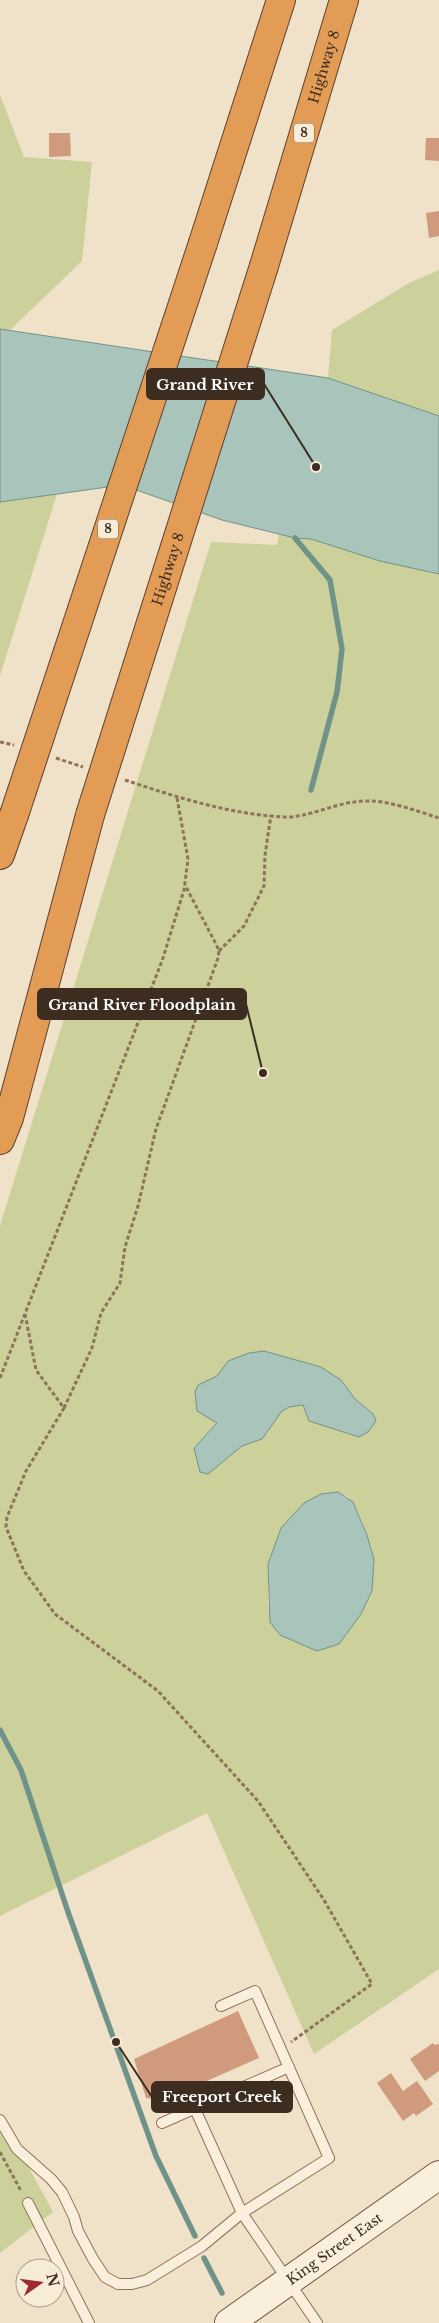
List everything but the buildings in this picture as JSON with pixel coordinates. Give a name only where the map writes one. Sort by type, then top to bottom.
[{"type":"highway","name":"8","points":[[0,855],[203,243],[281,0]]},
{"type":"highway","name":"Highway 8","points":[[0,1140],[9,1118],[90,815],[264,266],[344,0]]},
{"type":"main road","name":"King Street East","points":[[229,2323],[439,2175]]},
{"type":"lane","points":[[0,2120],[17,2149],[52,2179],[62,2192],[72,2211],[78,2231],[105,2277],[118,2284],[132,2284],[147,2280],[202,2246],[242,2213],[329,2158],[255,1991],[222,2006]]},
{"type":"lane","points":[[162,2124],[289,2067]]},
{"type":"lane","points":[[195,2109],[242,2213],[317,2323]]},
{"type":"lane","points":[[28,2203],[89,2323]]},
{"type":"path","points":[[0,1378],[162,961],[185,883],[188,859],[178,798],[246,813],[286,817],[355,802],[371,801],[407,808],[439,818]]},
{"type":"path","points":[[271,816],[265,855],[264,886],[244,926],[219,951],[156,1129],[138,1206],[125,1247],[120,1283],[101,1314],[92,1348],[64,1408],[26,1471],[7,1517],[6,1527],[24,1571],[55,1614],[158,1691],[258,1801],[324,1900],[372,1984],[280,2049]]},
{"type":"path","points":[[185,883],[219,951]]},
{"type":"path","points":[[25,1314],[36,1370],[64,1408]]},
{"type":"path","points":[[0,2152],[28,2203]]},
{"type":"green space","points":[[0,95],[24,157],[92,162],[82,261],[10,330],[0,329]]},
{"type":"green space","points":[[439,270],[439,416],[328,378],[332,330],[409,283]]},
{"type":"green space","points":[[57,494],[0,676],[0,502]]},
{"type":"green space","points":[[279,534],[312,539],[381,561],[439,574],[439,1969],[314,2054],[207,1813],[0,1916],[0,1226],[211,542],[277,545]],"holes":[[[346,1495],[352,1502],[364,1526],[374,1560],[268,1605],[268,1564],[281,1528]]]},
{"type":"green space","points":[[0,2115],[53,2212],[0,2253]]},
{"type":"water","points":[[0,329],[328,378],[439,416],[439,574],[380,561],[311,539],[295,538],[222,520],[122,485],[0,502]]},
{"type":"water","points":[[264,1351],[321,1367],[341,1380],[355,1399],[373,1414],[376,1421],[368,1432],[359,1437],[309,1421],[303,1405],[289,1407],[282,1411],[262,1439],[242,1446],[208,1474],[200,1472],[194,1448],[217,1423],[197,1411],[195,1392],[198,1385],[217,1376],[228,1361],[249,1353]]},
{"type":"water","points":[[338,1492],[353,1502],[367,1535],[374,1560],[372,1591],[361,1614],[339,1644],[317,1651],[280,1635],[270,1622],[268,1564],[281,1528],[304,1503],[321,1494]]},
{"type":"waterway","points":[[295,538],[330,580],[342,649],[337,692],[311,790]]},
{"type":"waterway","points":[[0,1730],[21,1770],[68,1912],[156,2156],[195,2236]]},
{"type":"waterway","points":[[204,2258],[222,2293]]},
{"type":"place","name":"Grand River","points":[[316,467]]},
{"type":"place","name":"Grand River Floodplain","points":[[263,1073]]},
{"type":"place","name":"Freeport Creek","points":[[116,2042]]}]
